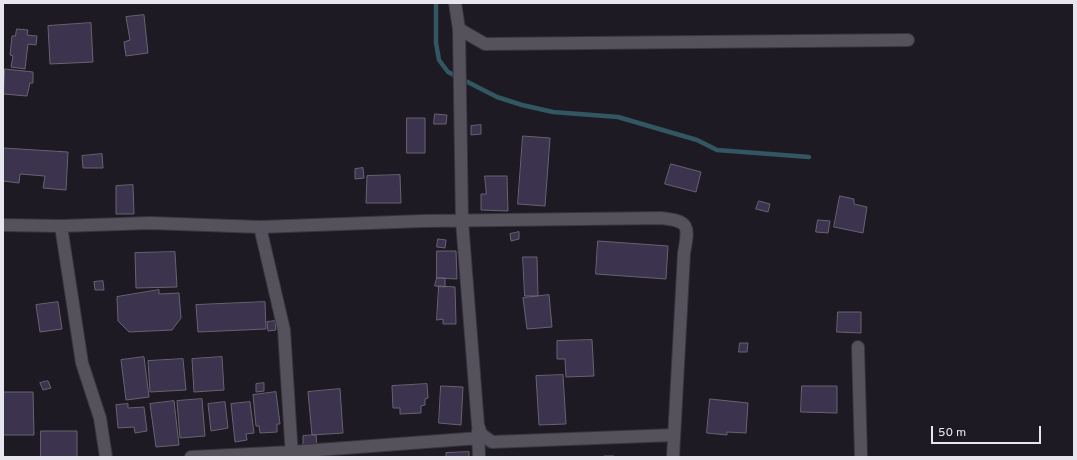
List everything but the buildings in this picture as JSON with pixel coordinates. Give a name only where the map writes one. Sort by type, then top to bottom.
[{"type":"street","points":[[455,3],[459,29],[462,221],[479,438],[479,457]]},
{"type":"street","points":[[459,29],[484,44],[908,40]]},
{"type":"street","points":[[3,224],[61,226],[150,223],[260,227],[462,221],[661,218],[678,220],[684,223],[688,231],[684,253],[673,457]]},
{"type":"street","points":[[61,226],[82,363],[100,418],[106,457]]},
{"type":"street","points":[[260,227],[284,330],[292,454]]},
{"type":"street","points":[[858,346],[861,457]]},
{"type":"street","points":[[478,425],[481,434],[492,442],[674,435]]},
{"type":"street","points":[[191,457],[292,454],[479,438]]},
{"type":"waterway","points":[[436,3],[436,43],[439,60],[448,72],[497,97],[522,105],[553,112],[618,117],[697,140],[717,150],[809,157]]}]
